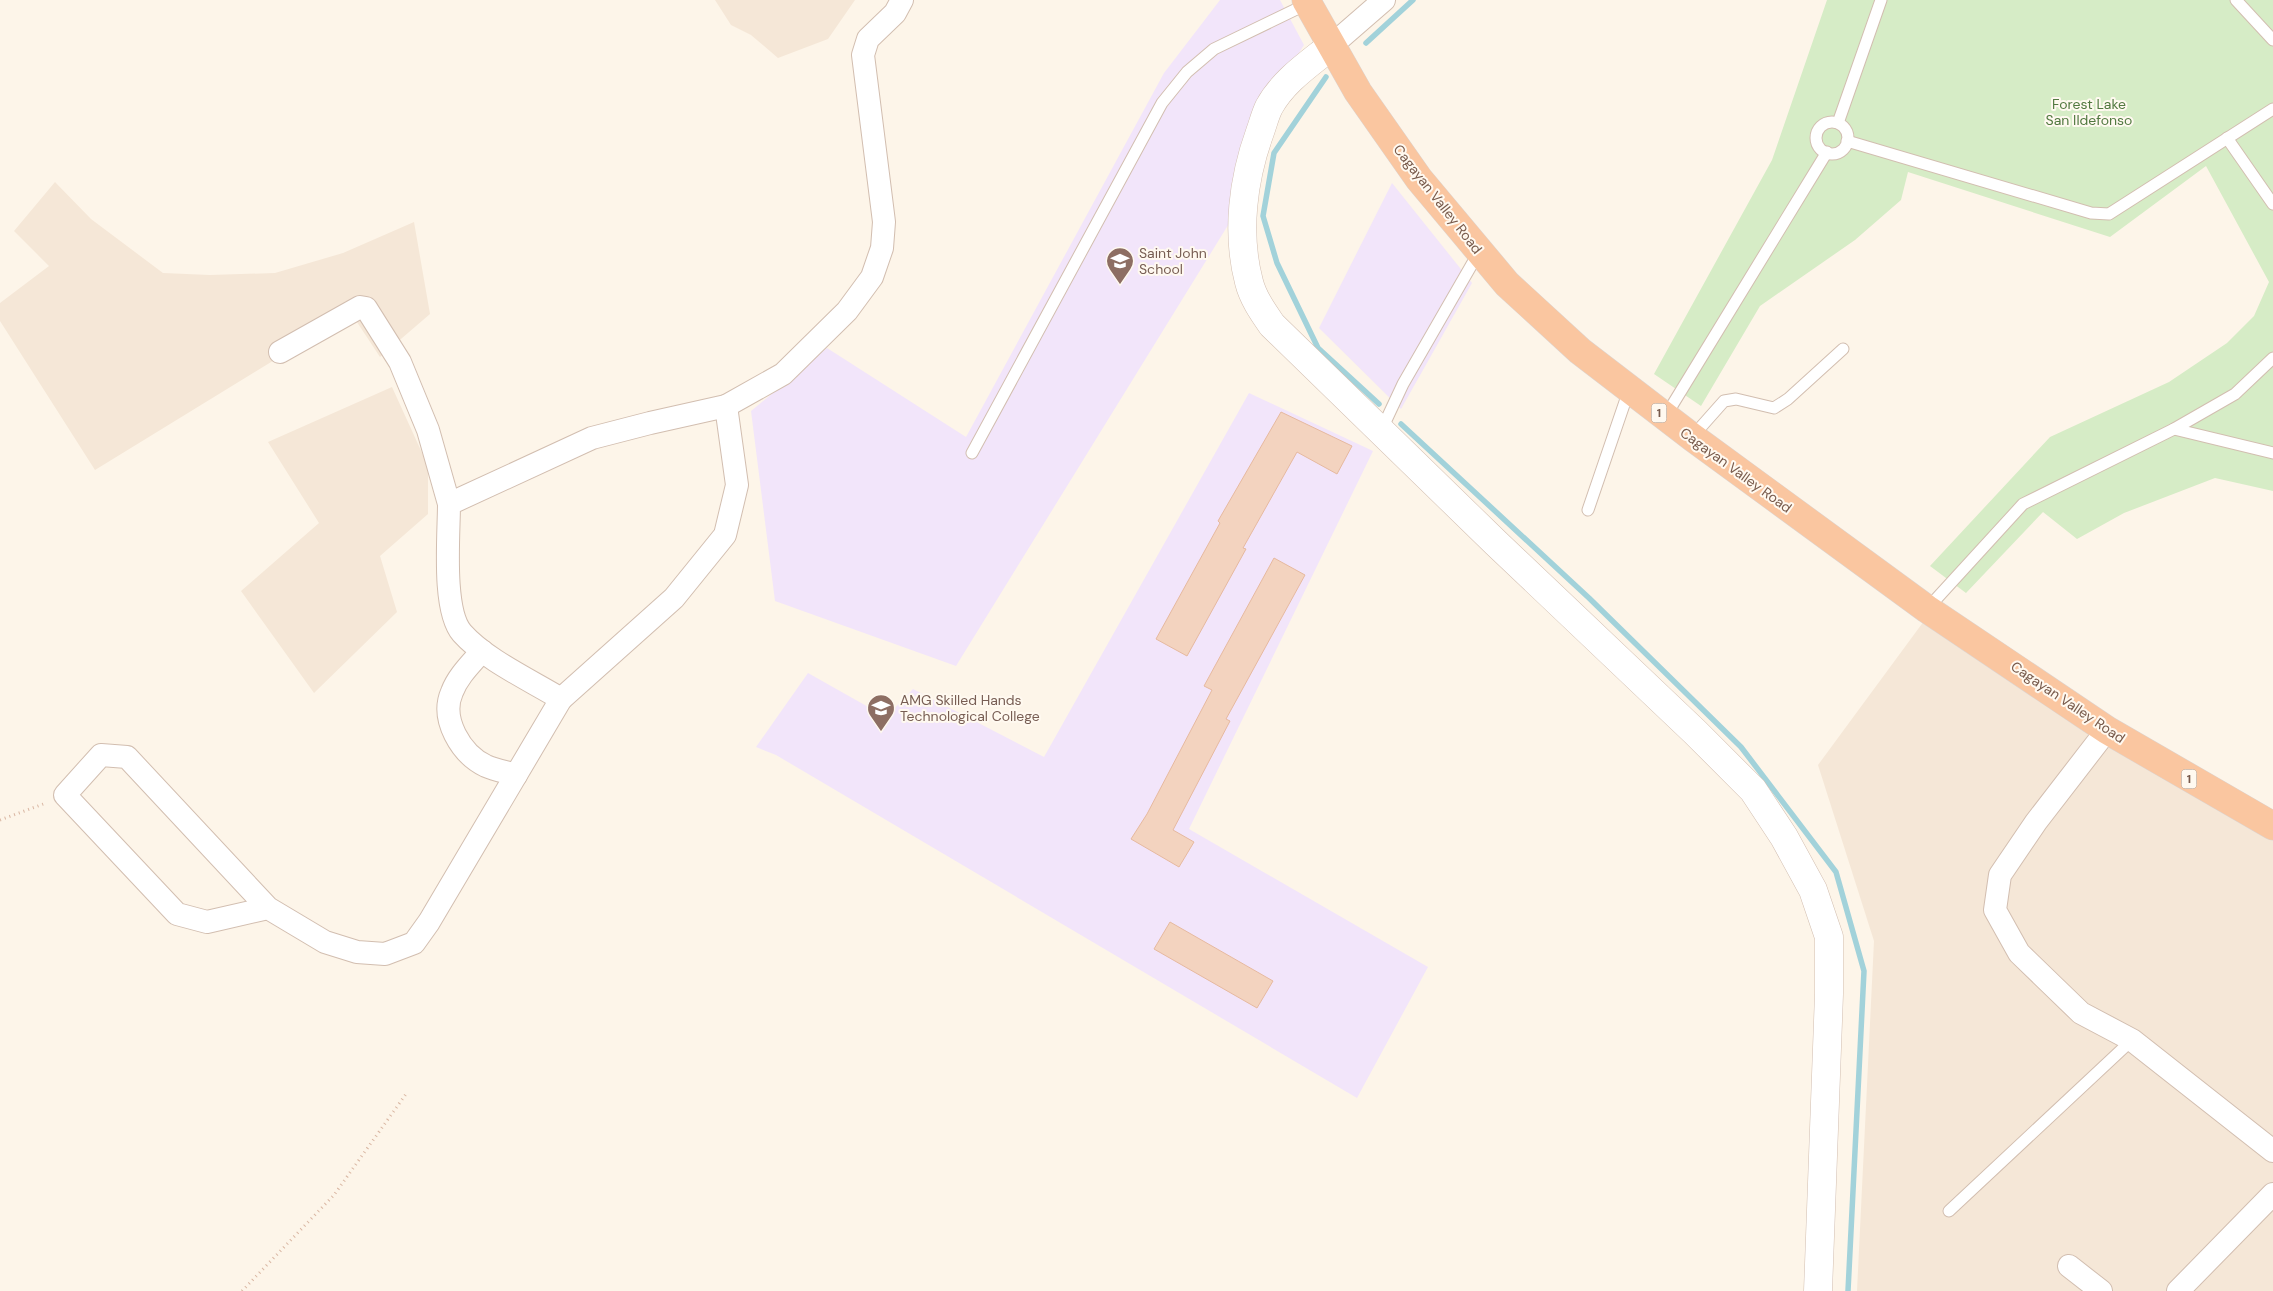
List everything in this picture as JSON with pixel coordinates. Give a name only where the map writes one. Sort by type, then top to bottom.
[{"type":"highway","name":"Cagayan Valley Road","points":[[1306,2],[1358,92],[1419,179],[1507,284],[1580,351],[1665,417],[1927,609],[2107,730],[2273,826]]},
{"type":"street","points":[[449,504],[592,438],[726,406],[783,374],[847,311],[872,277],[882,248],[884,222],[863,55],[868,39],[895,12],[902,0]]},
{"type":"street","points":[[1384,0],[1285,85],[1269,108],[1246,181],[1243,220],[1246,261],[1250,283],[1260,308],[1272,325],[1696,732],[1753,790],[1784,837],[1813,890],[1829,937],[1829,994],[1818,1291]]},
{"type":"street","points":[[280,352],[360,307],[366,308],[400,362],[428,430],[449,504],[447,580],[451,603],[460,631],[482,651],[561,699]]},
{"type":"street","points":[[268,908],[207,922],[177,914],[65,795],[101,755],[128,757],[268,908],[325,942],[357,952],[385,954],[414,943],[429,922],[561,699],[674,598],[725,535],[737,485],[726,406]]},
{"type":"street","points":[[482,651],[462,674],[451,692],[448,709],[453,730],[462,746],[471,756],[486,766],[516,775]]},
{"type":"street","points":[[2107,730],[2036,822],[2000,875],[1995,910],[2019,954],[2081,1013],[2132,1040],[2273,1151]]},
{"type":"street","points":[[2178,1291],[2273,1194]]},
{"type":"street","points":[[2069,1266],[2101,1291]]},
{"type":"lane","points":[[1838,123],[1881,0]]},
{"type":"lane","points":[[2236,0],[2273,40]]},
{"type":"lane","points":[[972,453],[1162,103],[1187,72],[1214,49],[1306,2]]},
{"type":"lane","points":[[1847,141],[2091,213],[2109,214],[2273,109]]},
{"type":"lane","points":[[1830,121],[1842,124],[1848,136],[1847,141],[1845,148],[1834,154],[1822,151],[1815,140],[1819,127],[1830,121]]},
{"type":"lane","points":[[2227,138],[2273,204]]},
{"type":"lane","points":[[1665,417],[1827,152]]},
{"type":"lane","points":[[1381,430],[1403,384],[1479,252]]},
{"type":"lane","points":[[1692,437],[1724,401],[1736,400],[1774,408],[1788,399],[1843,350]]},
{"type":"lane","points":[[1927,609],[2023,504],[2174,430],[2235,394],[2273,358]]},
{"type":"lane","points":[[1588,510],[1629,390]]},
{"type":"lane","points":[[2174,430],[2273,453]]},
{"type":"lane","points":[[1949,1211],[2132,1040]]},
{"type":"path","points":[[0,820],[65,795]]},
{"type":"path","points":[[242,1291],[334,1195],[406,1094]]},
{"type":"shaded area","points":[[715,0],[855,0],[828,39],[778,58],[751,35],[731,25]]},
{"type":"shaded area","name":"Saint John School","points":[[1220,0],[1280,0],[1304,45],[1274,92],[1230,222],[956,666],[775,601],[751,411],[827,348],[966,437],[1164,73]]},
{"type":"shaded area","points":[[55,182],[91,219],[163,273],[210,275],[275,273],[343,253],[414,222],[430,314],[380,357],[351,313],[95,470],[0,321],[0,303],[49,266],[14,231]]},
{"type":"shaded area","points":[[1392,183],[1472,283],[1401,409],[1319,328]]},
{"type":"shaded area","points":[[392,387],[428,466],[428,514],[380,556],[397,612],[314,693],[241,591],[319,523],[268,442]]},
{"type":"shaded area","name":"AMG Skilled Hands Technological College","points":[[1249,393],[1373,451],[1189,829],[1428,967],[1357,1098],[776,755],[756,747],[808,673],[886,717],[913,689],[1044,757]]},
{"type":"shaded area","points":[[1924,621],[2273,821],[2273,1291],[1857,1291],[1874,941],[1818,765]]},
{"type":"green space","name":"Forest Lake San Ildefonso","points":[[1827,0],[2273,0],[2273,491],[2215,478],[2124,513],[2077,539],[2043,512],[1966,593],[1930,566],[2050,437],[2169,382],[2227,343],[2254,316],[2269,282],[2206,166],[2110,237],[1908,172],[1901,200],[1855,240],[1760,306],[1701,406],[1654,374],[1772,160]]},
{"type":"building","points":[[1281,412],[1352,446],[1337,474],[1297,452],[1243,548],[1246,549],[1187,656],[1156,639],[1220,523],[1218,521]]},
{"type":"building","points":[[1274,558],[1305,575],[1226,719],[1230,721],[1173,830],[1194,842],[1179,867],[1131,839],[1147,814],[1212,690],[1204,686]]},
{"type":"building","points":[[1170,922],[1273,981],[1257,1008],[1154,949]]},
{"type":"waterway","points":[[1366,43],[1413,0]]},
{"type":"waterway","points":[[1326,77],[1274,153],[1263,216],[1277,263],[1318,348],[1379,404]]},
{"type":"waterway","points":[[1401,424],[1589,598],[1741,747],[1836,872],[1864,971],[1848,1291]]},
{"type":"place","name":"Saint John School","points":[[1120,285]]},
{"type":"place","name":"AMG Skilled Hands Technological College","points":[[881,732]]}]
